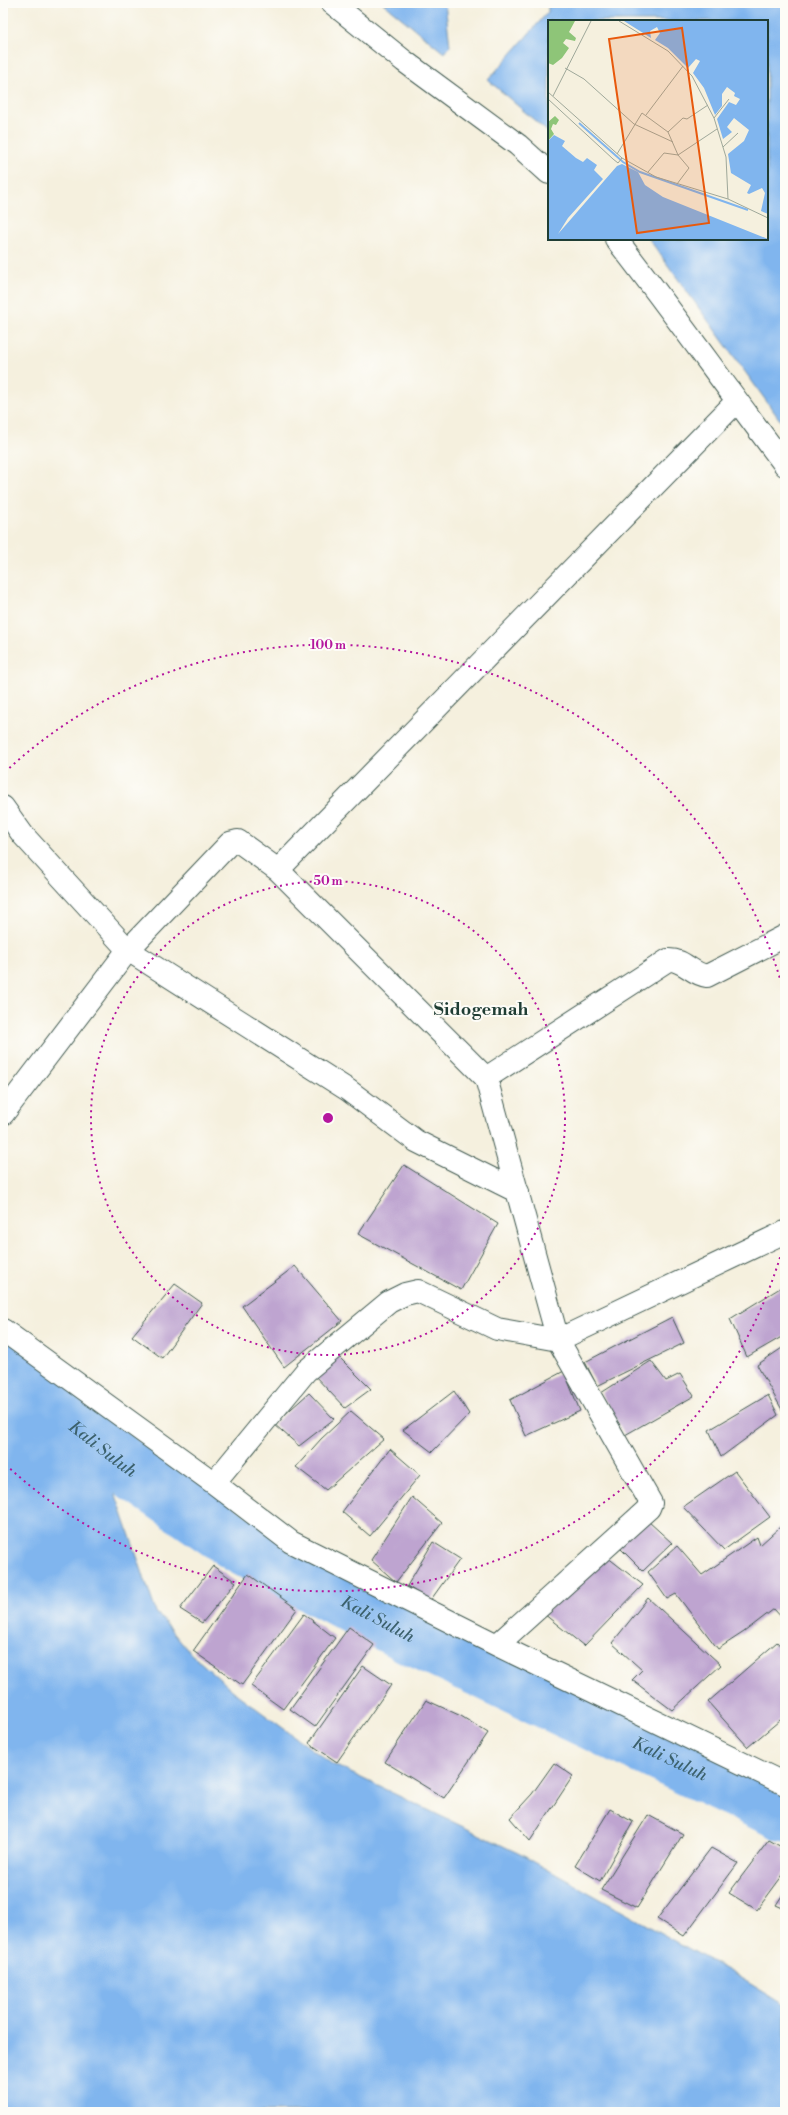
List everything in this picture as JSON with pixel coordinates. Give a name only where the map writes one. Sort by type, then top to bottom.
[{"type":"street","points":[[332,3],[404,60],[518,145],[548,172]]},
{"type":"street","points":[[617,240],[785,465]]},
{"type":"street","points":[[278,870],[737,401]]},
{"type":"street","points":[[3,807],[23,835],[128,950],[348,1090],[416,1141],[518,1192]]},
{"type":"street","points":[[3,1114],[128,950],[230,843],[238,841],[278,870],[486,1078],[558,1340],[651,1503],[649,1508],[497,1645]]},
{"type":"street","points":[[486,1078],[668,960],[679,960],[695,973],[707,976],[785,936]]},
{"type":"street","points":[[214,1484],[306,1371],[389,1302],[404,1294],[418,1291],[497,1329],[558,1340],[785,1232]]},
{"type":"street","points":[[3,1330],[292,1542],[497,1645],[785,1784]]},
{"type":"water","points":[[383,3],[445,3],[450,46],[444,53]]},
{"type":"water","points":[[548,3],[785,3],[785,427],[650,240],[768,240],[768,20],[548,20],[548,132],[488,80],[548,12]]},
{"type":"water","points":[[3,1388],[106,1466],[156,1612],[190,1653],[238,1695],[332,1764],[520,1854],[734,1974],[785,2005],[785,2112],[3,2112]]},
{"type":"building","points":[[404,1165],[498,1224],[461,1290],[358,1234]]},
{"type":"building","points":[[295,1266],[342,1321],[284,1367],[242,1306]]},
{"type":"building","points":[[175,1284],[202,1303],[162,1358],[132,1336]]},
{"type":"building","points":[[785,1285],[785,1335],[747,1357],[730,1319]]},
{"type":"building","points":[[672,1317],[684,1343],[597,1386],[585,1362]]},
{"type":"building","points":[[785,1346],[785,1415],[757,1365]]},
{"type":"building","points":[[336,1354],[371,1389],[345,1408],[313,1374]]},
{"type":"building","points":[[651,1361],[666,1381],[680,1374],[694,1396],[625,1435],[601,1393]]},
{"type":"building","points":[[564,1371],[580,1411],[526,1436],[510,1400]]},
{"type":"building","points":[[454,1391],[469,1414],[432,1452],[403,1430]]},
{"type":"building","points":[[309,1393],[334,1419],[299,1446],[274,1424]]},
{"type":"building","points":[[768,1395],[778,1415],[721,1457],[709,1430]]},
{"type":"building","points":[[351,1411],[384,1439],[326,1490],[296,1467],[321,1439]]},
{"type":"building","points":[[390,1449],[420,1475],[370,1536],[342,1512]]},
{"type":"building","points":[[735,1471],[770,1517],[724,1550],[683,1507]]},
{"type":"building","points":[[412,1497],[442,1523],[396,1582],[371,1560]]},
{"type":"building","points":[[648,1521],[672,1543],[643,1571],[617,1545]]},
{"type":"building","points":[[780,1527],[785,1530],[785,1617],[783,1619],[774,1609],[744,1632],[718,1649],[676,1594],[667,1599],[648,1572],[677,1546],[702,1575],[757,1537],[760,1545]]},
{"type":"building","points":[[433,1542],[460,1559],[430,1601],[407,1586]]},
{"type":"building","points":[[607,1557],[643,1585],[584,1646],[544,1614]]},
{"type":"building","points":[[213,1566],[236,1582],[202,1623],[180,1609]]},
{"type":"building","points":[[248,1574],[297,1609],[242,1685],[193,1651]]},
{"type":"building","points":[[648,1598],[721,1665],[672,1710],[632,1680],[642,1670],[612,1643]]},
{"type":"building","points":[[304,1614],[335,1638],[283,1709],[251,1686]]},
{"type":"building","points":[[349,1627],[374,1645],[315,1727],[290,1709]]},
{"type":"building","points":[[777,1642],[785,1651],[785,1716],[748,1747],[708,1702]]},
{"type":"building","points":[[363,1666],[391,1685],[337,1762],[309,1743]]},
{"type":"building","points":[[426,1700],[461,1716],[488,1733],[444,1798],[385,1762]]},
{"type":"building","points":[[554,1763],[573,1776],[530,1841],[510,1818],[532,1794]]},
{"type":"building","points":[[610,1809],[633,1822],[600,1881],[575,1866]]},
{"type":"building","points":[[648,1815],[683,1834],[637,1908],[601,1890]]},
{"type":"building","points":[[769,1840],[785,1849],[785,1872],[757,1910],[729,1893]]},
{"type":"building","points":[[711,1848],[738,1863],[684,1936],[657,1919]]},
{"type":"building","points":[[785,1891],[785,1909],[776,1905]]},
{"type":"waterway","name":"Kali Suluh","points":[[3,1370],[121,1463],[241,1546],[411,1636],[785,1813]]},
{"type":"district","name":"Sidogemah","points":[[481,1009]]}]
